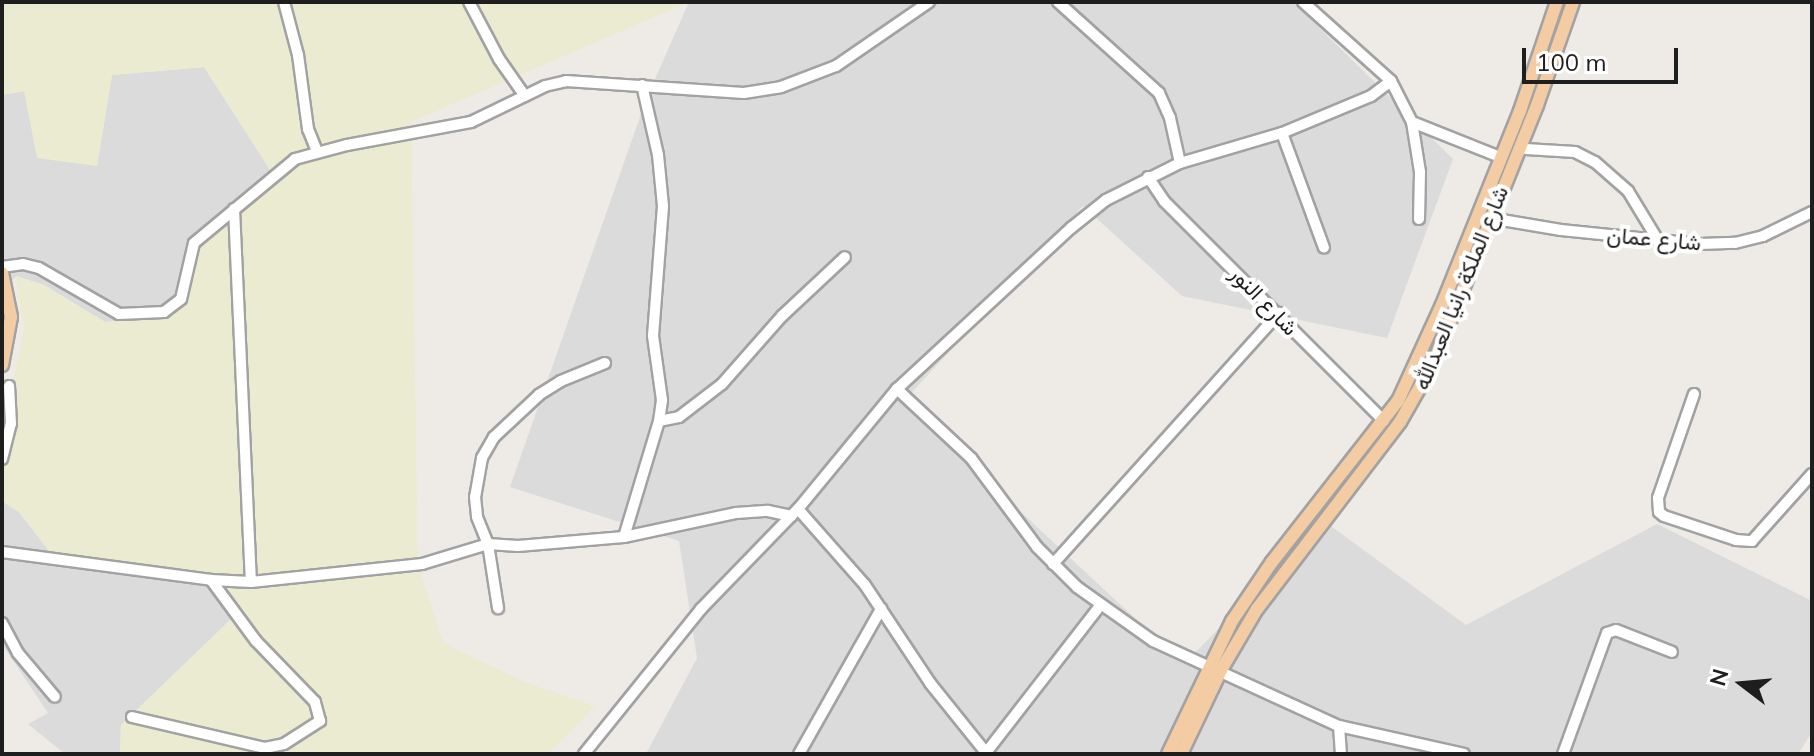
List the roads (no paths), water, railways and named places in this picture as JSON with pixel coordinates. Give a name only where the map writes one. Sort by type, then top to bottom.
[{"type":"main road","name":"شارع الملكة رانيا العبدالله","points":[[1181,754],[1232,621],[1272,562],[1398,401],[1442,305],[1533,79],[1557,2]]},
{"type":"main road","name":"شارع الملكة رانيا العبدالله","points":[[1168,754],[1215,668],[1292,560],[1414,401],[1433,364],[1537,105],[1573,2]]},
{"type":"main road","points":[[2,273],[11,317],[2,365]]},
{"type":"street","points":[[284,2],[298,55],[308,129],[317,151]]},
{"type":"street","points":[[469,2],[499,59],[525,96]]},
{"type":"street","points":[[2,267],[12,263],[39,268],[119,314],[164,312],[181,299],[194,243],[285,165],[317,151],[471,122],[525,96],[566,81],[744,93],[781,87],[836,66],[929,2]]},
{"type":"street","points":[[1058,2],[1096,40],[1151,82],[1170,118],[1180,163]]},
{"type":"street","points":[[1303,2],[1391,81],[1412,122],[1420,172],[1419,219]]},
{"type":"street","points":[[584,754],[701,609],[794,512],[897,389],[1071,228],[1106,200],[1148,177],[1180,163],[1282,133],[1371,96],[1391,81]]},
{"type":"street","points":[[624,537],[659,421],[662,400],[653,336],[663,206],[658,155],[642,85]]},
{"type":"street","points":[[1412,122],[1500,157]]},
{"type":"street","points":[[1282,133],[1324,248]]},
{"type":"street","points":[[1526,149],[1575,152],[1595,162],[1628,191],[1659,242]]},
{"type":"street","name":"شارع النور","points":[[1148,177],[1164,201],[1384,421]]},
{"type":"street","points":[[234,209],[251,582]]},
{"type":"street","name":"شارع عمان","points":[[1490,218],[1659,242],[1735,243],[1763,236],[1812,212]]},
{"type":"street","points":[[659,421],[679,417],[722,384],[782,316],[845,257]]},
{"type":"street","points":[[1053,564],[1279,313]]},
{"type":"street","points":[[498,608],[488,544],[477,517],[475,497],[482,458],[494,437],[524,406],[550,388],[605,363]]},
{"type":"street","points":[[2,459],[11,424],[9,386]]},
{"type":"street","points":[[897,389],[971,458],[1053,564],[1100,606],[1179,655],[1215,668],[1339,726],[1464,754]]},
{"type":"street","points":[[1694,394],[1658,498],[1659,512],[1664,516],[1736,540],[1752,541],[1812,474]]},
{"type":"street","points":[[2,552],[211,580],[251,582],[422,564],[488,544],[518,546],[624,537],[736,513],[794,512],[865,585],[930,683],[986,753],[1100,606]]},
{"type":"street","points":[[132,717],[265,748],[284,744],[320,721],[315,702],[256,641],[211,580]]},
{"type":"street","points":[[799,754],[881,609]]},
{"type":"street","points":[[2,623],[18,653],[55,697]]},
{"type":"street","points":[[1563,754],[1607,633],[1616,630],[1672,652]]},
{"type":"street","points":[[1339,726],[1341,754]]}]
